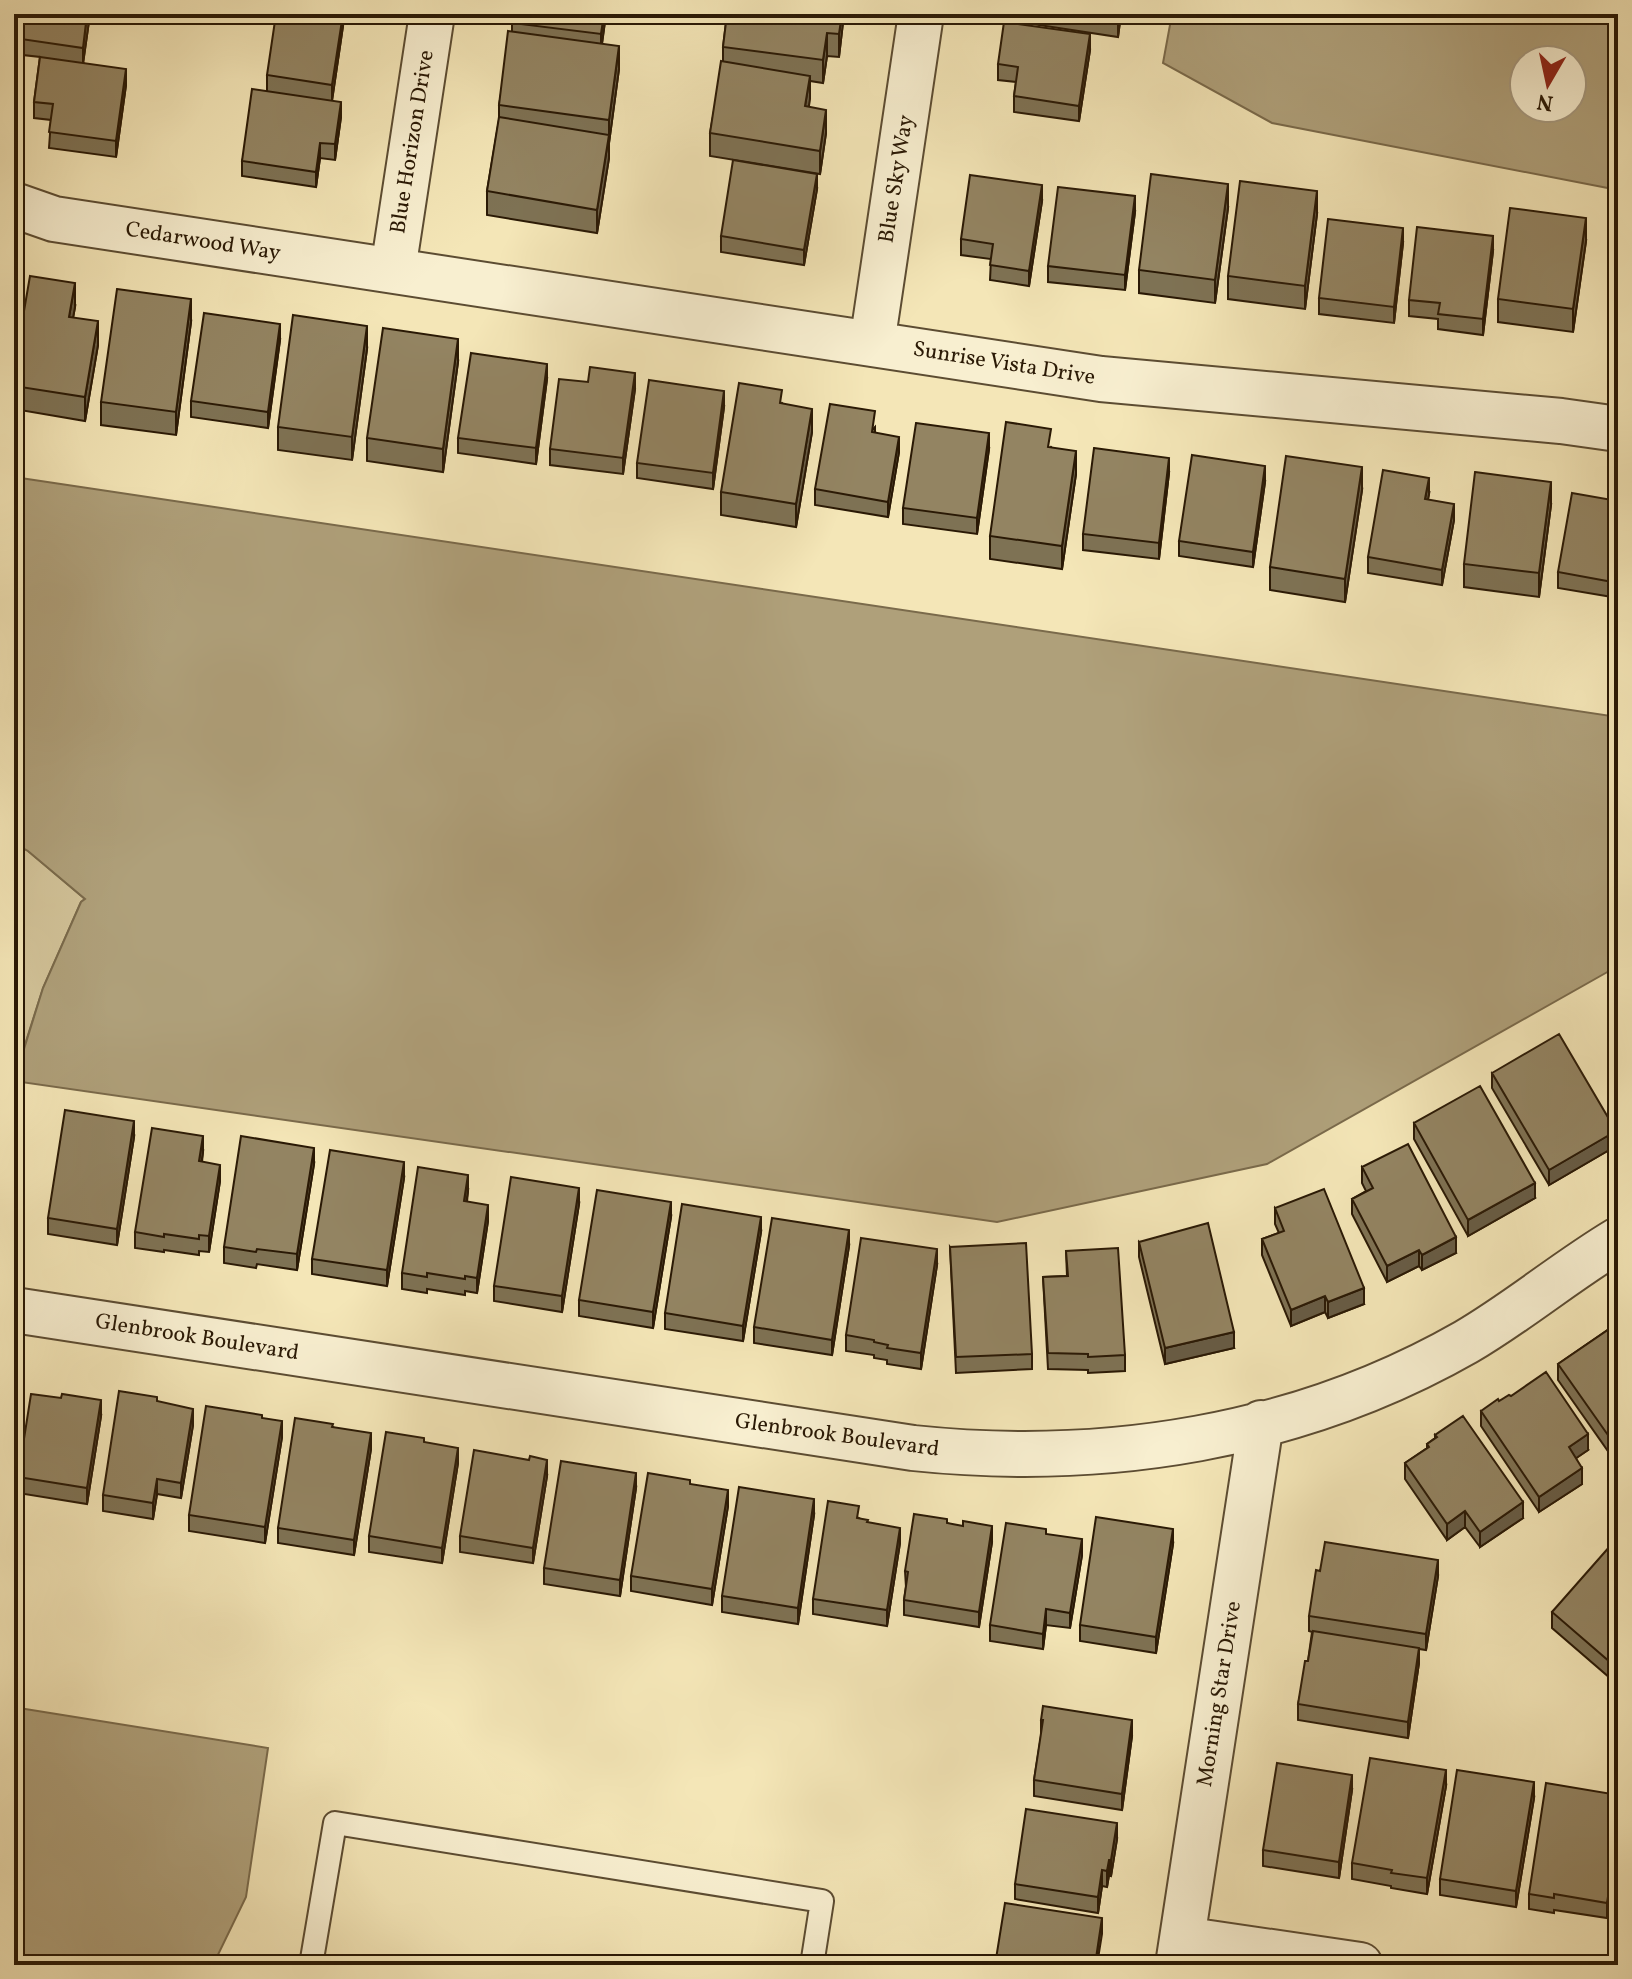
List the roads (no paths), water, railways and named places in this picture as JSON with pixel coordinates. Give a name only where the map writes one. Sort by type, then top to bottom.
[{"type":"street","name":"Blue Horizon Drive","points":[[393,270],[432,14]]},
{"type":"street","name":"Blue Sky Way","points":[[872,344],[921,14]]},
{"type":"street","name":"Cedarwood Way","points":[[14,205],[54,219],[393,270]]},
{"type":"street","name":"Sunrise Vista Drive","points":[[393,270],[1149,385],[1561,421],[1618,429]]},
{"type":"street","name":"Glenbrook Boulevard","points":[[14,1310],[913,1448],[1051,1456],[1143,1448],[1261,1423],[1364,1390],[1435,1358],[1498,1322],[1618,1240]]},
{"type":"street","name":"Morning Star Drive","points":[[1180,1952],[1261,1423]]},
{"type":"street","points":[[1180,1952],[1360,1965]]},
{"type":"lane","points":[[311,1965],[335,1823],[822,1901],[812,1965]]}]
